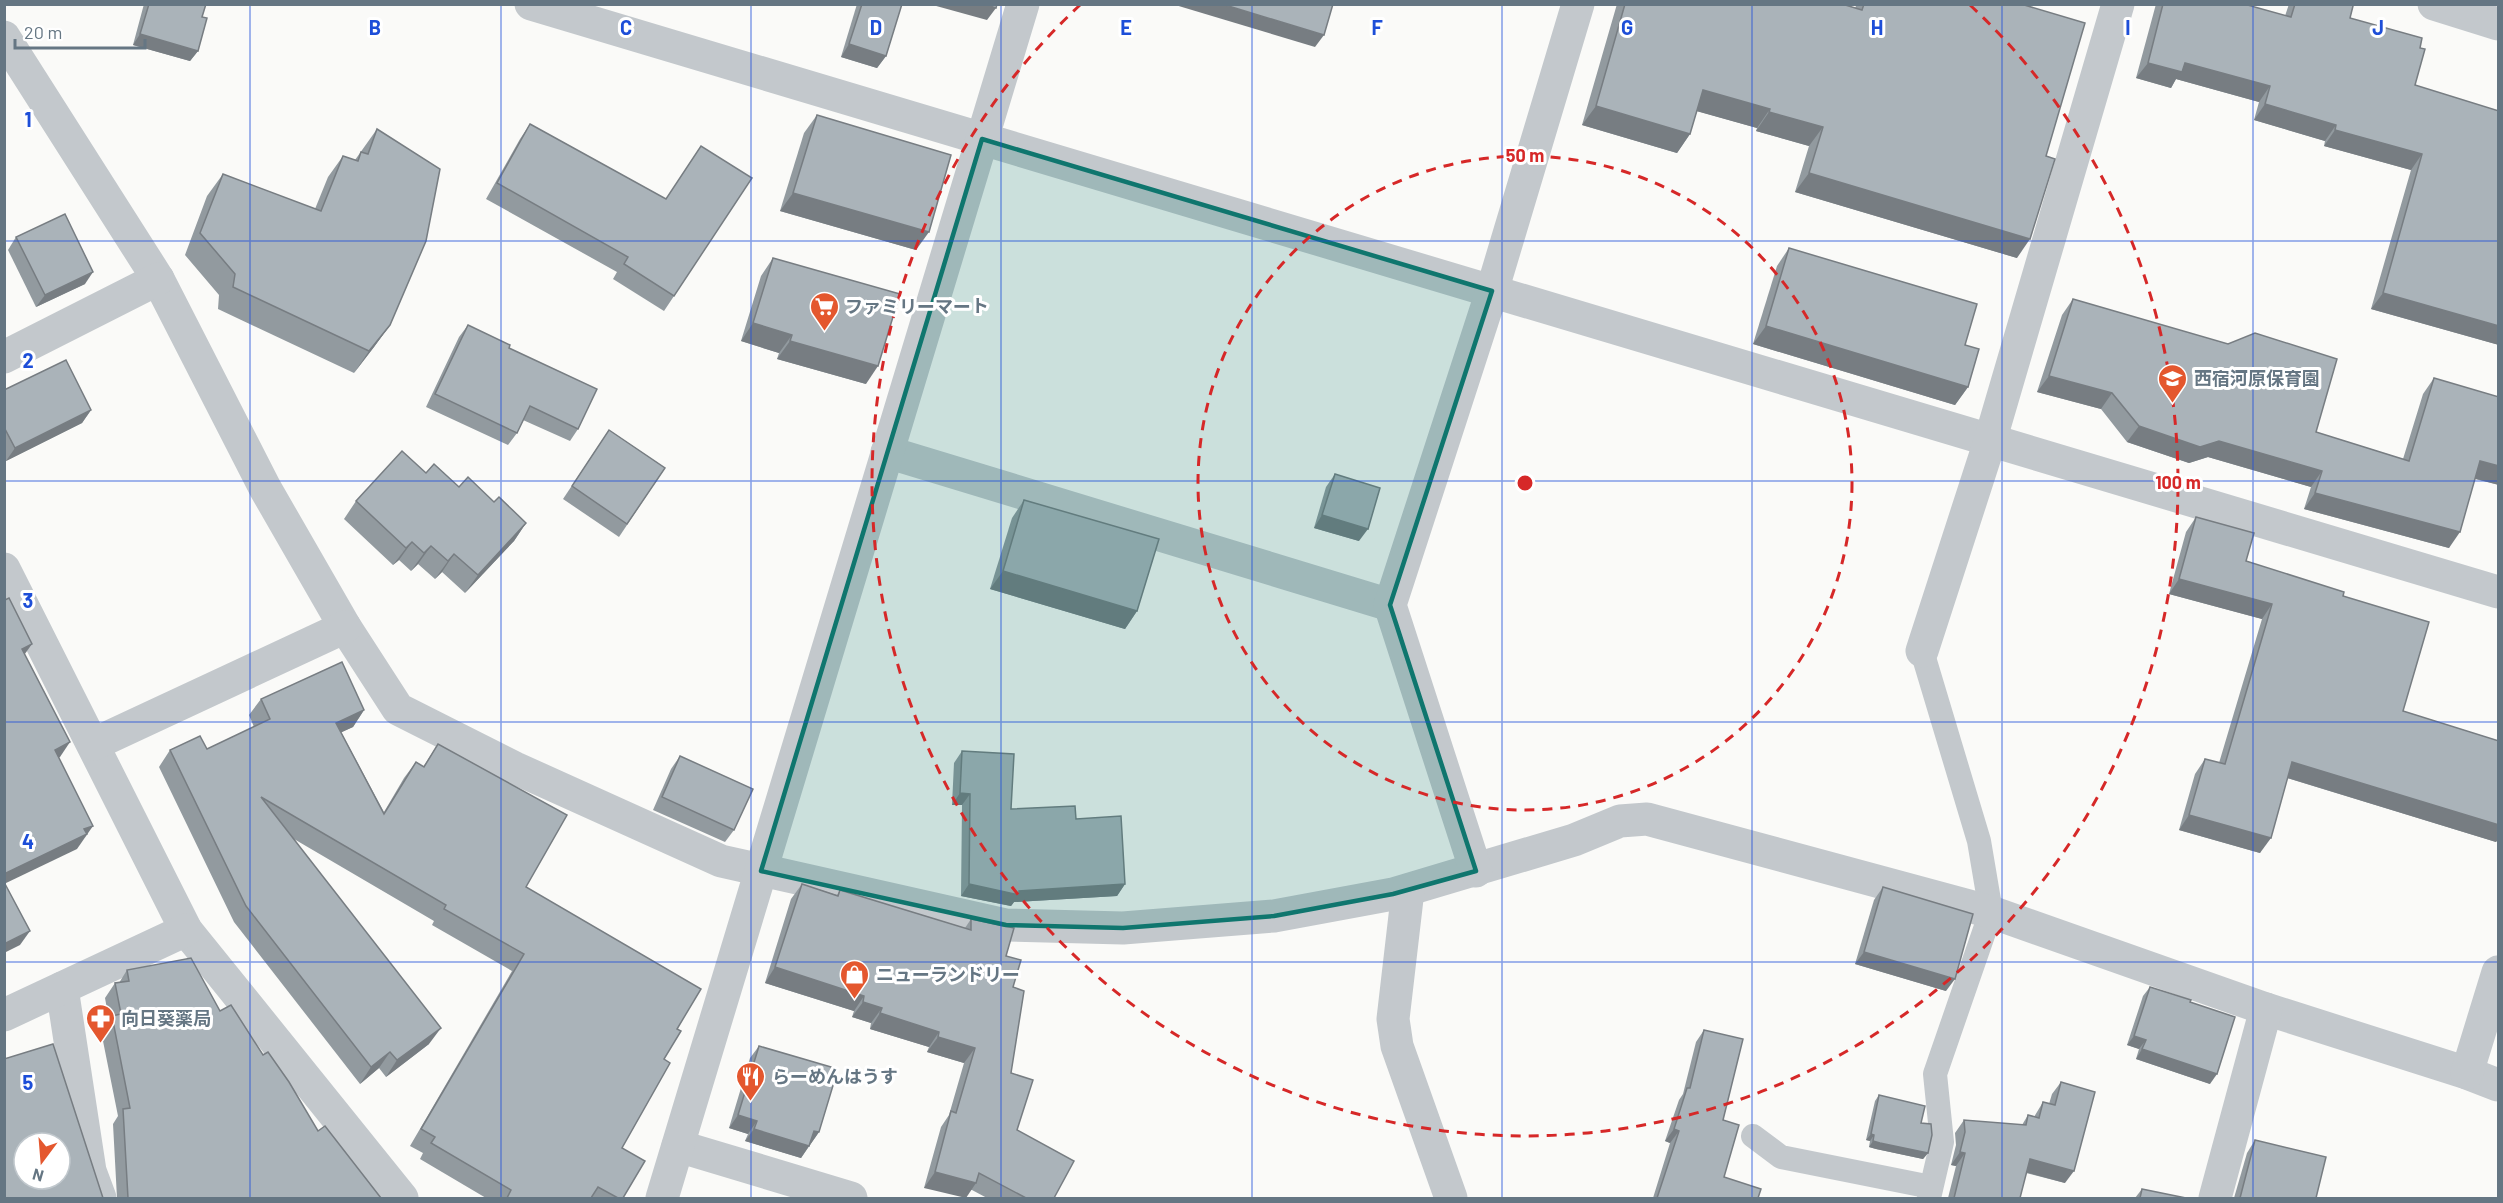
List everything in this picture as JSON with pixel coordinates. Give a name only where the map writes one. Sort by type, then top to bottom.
[{"type":"street","points":[[531,4],[2499,592]]},
{"type":"street","points":[[662,1198],[1023,4]]},
{"type":"street","points":[[1476,871],[1390,605],[1492,291],[1578,4]]},
{"type":"street","points":[[1922,651],[1990,441],[2118,4]]},
{"type":"street","points":[[2433,4],[2499,24]]},
{"type":"street","points":[[4,37],[158,279],[265,488],[345,627],[398,709],[515,768],[721,861],[1006,925],[1122,928],[1274,916],[1408,890],[1574,840],[1620,821],[1647,819],[1991,912],[2266,1009],[2499,1085]]},
{"type":"street","points":[[4,357],[158,279]]},
{"type":"street","points":[[887,452],[1390,605]]},
{"type":"street","points":[[4,569],[186,930],[402,1198]]},
{"type":"street","points":[[94,744],[345,627]]},
{"type":"street","points":[[1408,890],[1393,1019],[1397,1046],[1451,1198]]},
{"type":"street","points":[[4,1015],[186,930]]},
{"type":"street","points":[[2467,1073],[2499,972]]},
{"type":"street","points":[[62,988],[90,1171],[100,1198]]},
{"type":"street","points":[[2215,1198],[2266,1009]]},
{"type":"street","points":[[678,1146],[851,1198]]},
{"type":"lane","points":[[1753,1136],[1781,1156],[1930,1193],[1942,1142],[1935,1074],[1991,912],[1979,841],[1922,651]]},
{"type":"highlighted area","points":[[982,139],[1492,291],[1390,605],[1476,871],[1393,894],[1274,916],[1123,928],[1006,925],[761,871]]},
{"type":"building","points":[[149,4],[206,4],[202,17],[207,18],[198,51],[140,34]]},
{"type":"building","points":[[862,4],[902,4],[886,56],[849,44]]},
{"type":"building","points":[[984,4],[997,4],[996,8]]},
{"type":"building","points":[[1222,4],[1333,4],[1324,35]]},
{"type":"building","points":[[1625,4],[1842,4],[1862,10],[1864,4],[2021,4],[2085,23],[2046,156],[2055,159],[2030,239],[1809,173],[1823,127],[1769,112],[1770,109],[1703,90],[1690,134],[1596,106]]},
{"type":"building","points":[[2163,4],[2244,4],[2291,17],[2295,4],[2350,4],[2353,6],[2350,18],[2422,38],[2420,48],[2425,49],[2415,85],[2499,111],[2499,326],[2383,293],[2422,154],[2335,130],[2336,125],[2265,104],[2270,86],[2185,63],[2182,72],[2148,63]]},
{"type":"building","points":[[817,115],[951,155],[929,232],[793,193]]},
{"type":"building","points":[[530,124],[666,199],[701,146],[752,178],[674,296],[624,264],[628,257],[497,183]]},
{"type":"building","points":[[377,129],[440,169],[426,241],[390,325],[369,351],[233,287],[235,274],[200,233],[223,174],[321,211],[343,156],[358,161],[361,152],[368,154]]},
{"type":"building","points":[[65,214],[93,272],[45,295],[16,237]]},
{"type":"building","points":[[1789,248],[1977,304],[1965,345],[1979,349],[1968,387],[1766,326]]},
{"type":"building","points":[[773,258],[900,294],[878,366],[790,341],[792,335],[753,323]]},
{"type":"building","points":[[2073,299],[2228,344],[2255,333],[2337,359],[2316,432],[2409,461],[2434,378],[2499,397],[2499,466],[2480,461],[2460,532],[2315,493],[2322,471],[2219,441],[2200,447],[2139,426],[2112,393],[2049,376]]},
{"type":"building","points":[[468,325],[510,345],[509,348],[597,389],[578,429],[530,406],[517,433],[435,394]]},
{"type":"building","points":[[66,360],[91,410],[15,448],[4,427],[4,390]]},
{"type":"building","points":[[609,430],[665,468],[627,524],[572,486]]},
{"type":"building","points":[[402,451],[426,473],[434,464],[459,487],[468,477],[494,502],[499,497],[526,523],[478,575],[454,554],[448,561],[431,546],[424,553],[412,542],[406,548],[356,501]]},
{"type":"building","points":[[1335,474],[1380,488],[1368,529],[1322,515]]},
{"type":"building","points":[[1024,500],[1159,539],[1137,611],[1003,571]]},
{"type":"building","points":[[2196,517],[2254,533],[2246,561],[2344,592],[2343,596],[2429,622],[2403,711],[2499,741],[2499,825],[2292,762],[2271,838],[2189,815],[2205,759],[2225,764],[2272,604],[2179,579]]},
{"type":"building","points":[[4,598],[5,600],[9,598],[32,644],[22,649],[70,742],[55,750],[93,826],[84,829],[87,834],[4,874]]},
{"type":"building","points":[[342,662],[364,710],[336,723],[384,814],[416,762],[424,767],[438,744],[567,815],[526,887],[701,989],[677,1029],[681,1031],[664,1059],[670,1063],[622,1148],[645,1161],[623,1198],[618,1198],[598,1187],[591,1198],[507,1198],[511,1190],[431,1143],[435,1137],[421,1129],[524,954],[444,909],[446,905],[261,797],[441,1028],[397,1060],[390,1052],[371,1067],[246,906],[170,750],[200,736],[207,749],[270,719],[261,699]]},
{"type":"building","points":[[962,751],[1014,754],[1011,809],[1075,806],[1076,819],[1121,816],[1125,884],[1019,891],[1019,895],[969,884],[970,794],[960,793]]},
{"type":"building","points":[[680,756],[753,789],[734,830],[662,797]]},
{"type":"building","points":[[4,882],[30,931],[4,944]]},
{"type":"building","points":[[802,884],[838,896],[840,890],[971,930],[971,919],[1014,928],[1006,956],[1021,960],[1013,987],[1024,991],[1011,1073],[1033,1080],[1017,1130],[1074,1161],[1054,1198],[1026,1198],[979,1173],[976,1183],[935,1172],[951,1111],[956,1113],[975,1048],[938,1037],[939,1032],[880,1013],[882,1008],[863,1002],[864,996],[775,967]]},
{"type":"building","points":[[1883,887],[1973,914],[1955,979],[1864,952]]},
{"type":"building","points":[[191,958],[220,1011],[231,1005],[263,1055],[268,1052],[289,1082],[318,1131],[325,1126],[381,1198],[128,1198],[123,1109],[130,1108],[112,1016],[121,1014],[115,983],[129,981],[127,970]]},
{"type":"building","points":[[2150,987],[2235,1017],[2217,1074],[2142,1049],[2146,1040],[2134,1036]]},
{"type":"building","points":[[1704,1030],[1743,1039],[1723,1120],[1739,1125],[1724,1177],[1761,1189],[1758,1198],[1657,1198],[1679,1131],[1674,1129],[1687,1088],[1690,1088]]},
{"type":"building","points":[[53,1044],[103,1198],[4,1198],[4,1059]]},
{"type":"building","points":[[759,1046],[838,1069],[819,1132],[814,1131],[809,1146],[754,1129],[757,1121],[738,1115]]},
{"type":"building","points":[[2061,1082],[2095,1092],[2074,1171],[2030,1159],[2020,1198],[1954,1198],[1965,1153],[1960,1152],[1965,1132],[1964,1120],[2026,1125],[2028,1115],[2039,1118],[2043,1102],[2055,1105]]},
{"type":"building","points":[[1879,1095],[1925,1106],[1921,1123],[1931,1124],[1932,1135],[1928,1153],[1873,1141],[1874,1135],[1871,1134]]},
{"type":"building","points":[[2255,1140],[2326,1157],[2316,1198],[2240,1198]]},
{"type":"building","points":[[2142,1189],[2186,1198],[2140,1198]]},
{"type":"place","name":"ファミリーマート","points":[[824,332]]},
{"type":"place","name":"西宿河原保育園","points":[[2173,404]]},
{"type":"place","name":"ニューランドリー","points":[[855,1000]]},
{"type":"place","name":"向日葵薬局","points":[[100,1044]]},
{"type":"place","name":"らーめんはうす","points":[[751,1102]]}]
